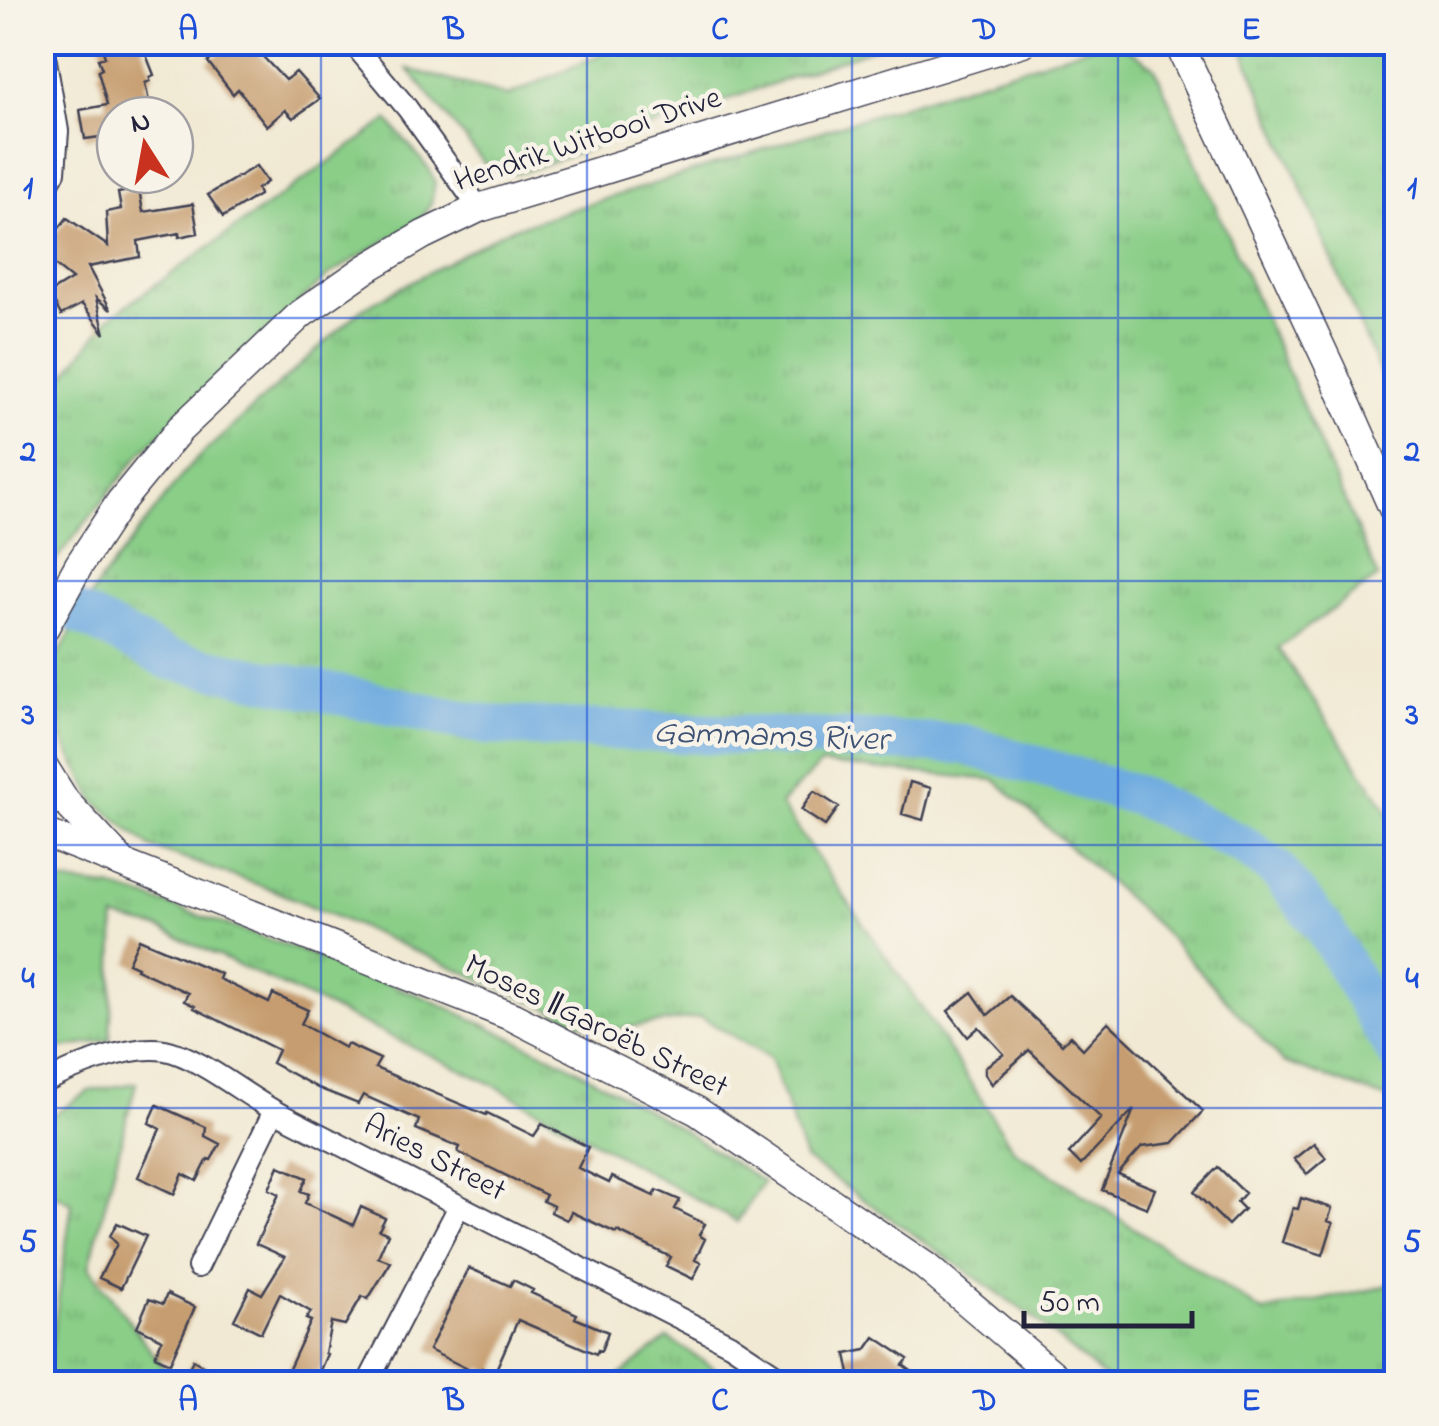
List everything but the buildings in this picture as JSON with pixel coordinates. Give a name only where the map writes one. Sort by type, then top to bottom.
[{"type":"street","points":[[352,42],[479,208]]},
{"type":"street","name":"Hendrik Witbooi Drive","points":[[42,632],[120,501],[180,429],[302,314],[367,268],[479,208],[1023,42]]},
{"type":"street","points":[[1178,42],[1396,515]]},
{"type":"street","points":[[42,54],[58,130],[54,172],[42,196]]},
{"type":"street","points":[[42,764],[65,801],[128,866]]},
{"type":"street","name":"Moses ǁGaroëb Street","points":[[42,832],[513,1018],[698,1112],[925,1266],[1064,1384]]},
{"type":"street","points":[[42,856],[81,857],[128,866]]},
{"type":"street","name":"Aries Street","points":[[42,1084],[64,1072],[139,1050],[162,1050],[184,1056],[274,1111],[730,1344],[790,1384]]},
{"type":"street","points":[[198,1266],[274,1111]]},
{"type":"street","points":[[366,1384],[459,1206]]},
{"type":"green space","points":[[628,42],[888,43],[523,172],[502,173],[485,164],[408,69],[508,96]]},
{"type":"green space","points":[[1101,43],[1118,43],[1154,66],[1378,577],[1278,648],[1393,818],[1396,816],[1396,1102],[1283,1062],[1158,926],[995,780],[821,764],[780,804],[921,1007],[1014,1150],[1263,1312],[1383,1287],[1396,1280],[1396,1383],[1111,1383],[1027,1313],[805,1159],[770,1058],[701,1017],[601,1031],[276,891],[150,847],[96,802],[63,740],[54,663],[97,586],[190,465],[363,308],[507,230]]},
{"type":"green space","points":[[1240,43],[1396,43],[1396,363],[1383,380]]},
{"type":"green space","points":[[388,120],[429,169],[435,183],[431,203],[420,220],[329,275],[237,359],[142,452],[43,576],[43,404],[109,318]]},
{"type":"green space","points":[[42,883],[110,887],[151,899],[429,999],[564,1062],[681,1129],[763,1182],[737,1222],[492,1084],[159,928],[115,918],[110,1040],[51,1050],[43,1040]]},
{"type":"green space","points":[[136,1083],[89,1267],[175,1383],[46,1383],[72,1203],[43,1188],[43,1122],[89,1091]]},
{"type":"green space","points":[[668,1338],[737,1383],[610,1383]]},
{"type":"waterway","name":"Gammams River","points":[[42,595],[170,660],[486,725],[963,744],[1138,796],[1243,845],[1277,870],[1324,928],[1396,1052]]}]
